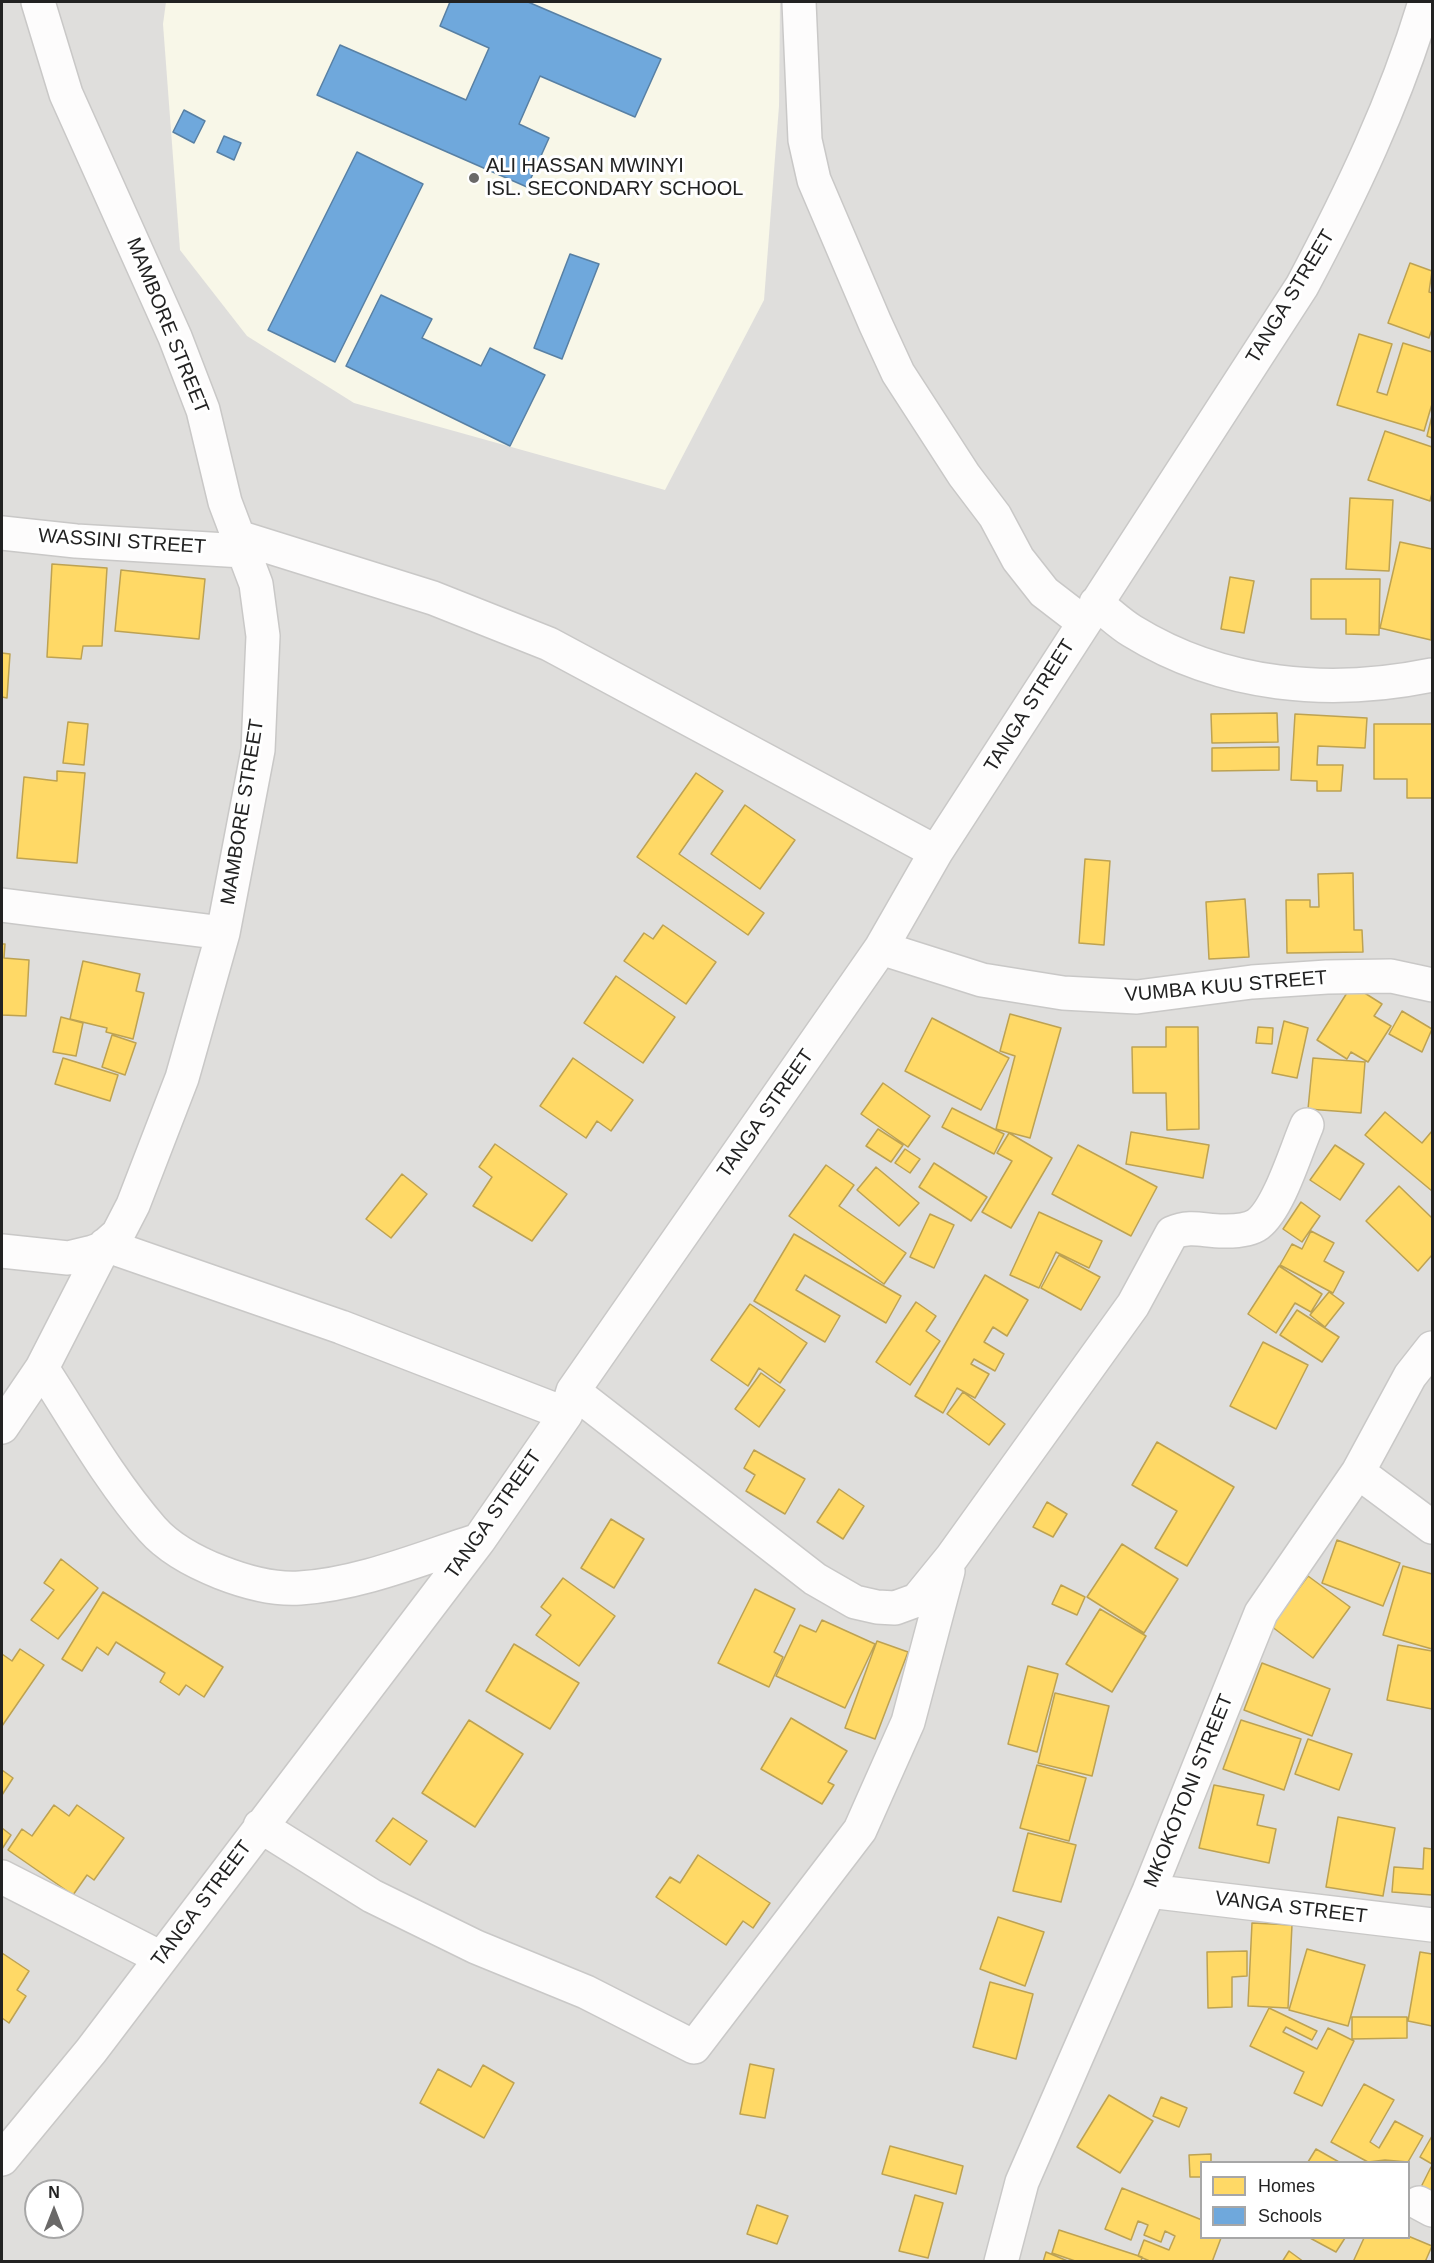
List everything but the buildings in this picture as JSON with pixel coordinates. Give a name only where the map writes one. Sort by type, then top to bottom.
[{"type":"street","name":"MAMBORE STREET","points":[[2,1251],[68,1258],[93,1252],[118,1234],[133,1205],[177,1089],[223,933],[246,819],[258,738],[263,636],[256,584],[225,502],[204,410],[175,337],[66,94],[38,2]]},
{"type":"street","points":[[800,2],[805,140],[814,180],[898,373],[964,475],[995,516],[1018,559],[1044,592],[1131,631],[1184,659],[1229,674],[1282,683],[1337,687],[1432,675]]},
{"type":"street","name":"TANGA STREET","points":[[2,2159],[91,2051],[479,1539],[570,1402],[881,948],[936,852],[1307,276],[1350,195],[1410,50],[1425,2]]},
{"type":"street","name":"WASSINI STREET","points":[[2,533],[76,541],[241,544],[433,598],[549,644],[936,852]]},
{"type":"street","points":[[2,905],[223,933]]},
{"type":"street","name":"VUMBA KUU STREET","points":[[881,948],[982,980],[1063,993],[1137,998],[1251,982],[1327,977],[1391,976],[1432,985]]},
{"type":"street","points":[[2,1427],[42,1368],[105,1245],[341,1327],[570,1402],[815,1579],[855,1602],[895,1608],[917,1600],[952,1557],[1133,1305],[1172,1233],[1184,1227],[1236,1231],[1257,1225],[1271,1208],[1307,1125]]},
{"type":"street","name":"MKOKOTONI STREET","points":[[1001,2262],[1022,2182],[1149,1891],[1261,1613],[1358,1472],[1410,1376],[1432,1348]]},
{"type":"street","points":[[42,1368],[106,1466],[153,1530],[184,1554],[243,1582],[275,1588],[301,1588],[352,1580],[479,1539]]},
{"type":"street","points":[[1358,1472],[1432,1527]]},
{"type":"street","points":[[260,1826],[372,1896],[476,1947],[586,1992],[693,2047],[860,1830],[908,1722],[952,1557]]},
{"type":"street","points":[[2,1877],[161,1958]]},
{"type":"street","name":"VANGA STREET","points":[[1149,1891],[1432,1925]]},
{"type":"shaded area","points":[[2,2],[1432,2],[1432,2261],[2,2262]]},
{"type":"shaded area","name":"ALI HASSAN MWINYI ISL. SECONDARY SCHOOL","points":[[166,2],[780,2],[779,106],[764,300],[665,490],[354,403],[247,336],[180,250],[163,24]]},
{"type":"place","name":"ALI HASSAN MWINYI ISL. SECONDARY SCHOOL","points":[[474,178]]}]
